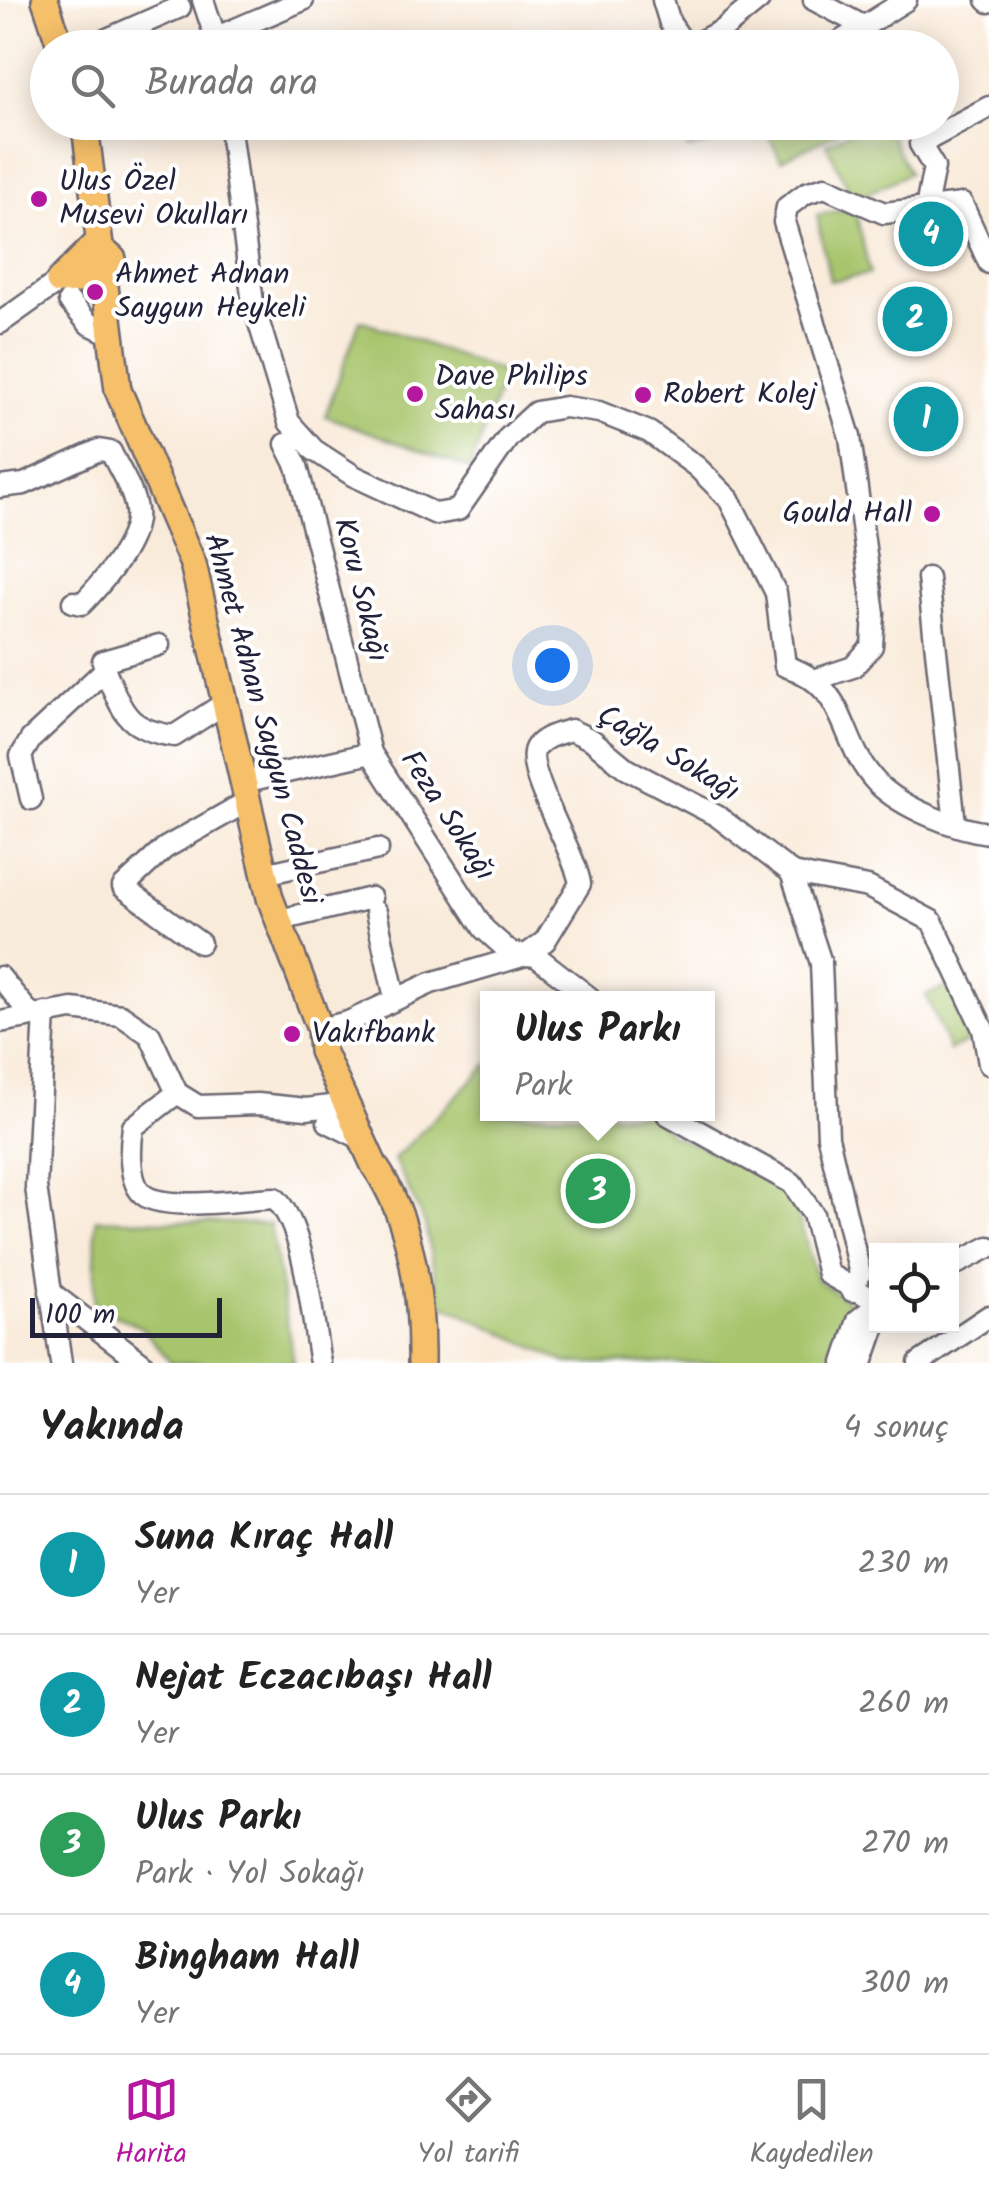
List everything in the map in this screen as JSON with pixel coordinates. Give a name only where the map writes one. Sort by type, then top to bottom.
[{"type":"main road","points":[[45,0],[55,30]]},
{"type":"main road","name":"Ahmet Adnan Saygun Caddesi","points":[[88,140],[99,170],[110,334],[118,390],[126,417],[136,427],[193,564],[264,874],[320,1029],[332,1039],[352,1116],[386,1164],[385,1177],[416,1283],[421,1363]]},
{"type":"main road","points":[[64,291],[104,261]]},
{"type":"main road","points":[[64,291],[104,261]]},
{"type":"main road","name":"Ahmet Adnan Saygun Caddesi","points":[[104,261],[139,416],[136,427]]},
{"type":"street","points":[[203,0],[214,30]]},
{"type":"street","points":[[663,0],[675,30]]},
{"type":"street","points":[[722,30],[760,0]]},
{"type":"street","points":[[814,0],[863,26]]},
{"type":"street","points":[[857,30],[906,0]]},
{"type":"street","points":[[240,30],[292,2]]},
{"type":"street","points":[[128,30],[180,7]]},
{"type":"street","points":[[959,123],[989,107]]},
{"type":"street","points":[[231,140],[252,303],[289,422],[314,450],[354,476],[436,514],[458,510],[508,438],[536,412],[565,407],[599,412],[648,432],[697,467],[728,499],[776,593],[785,666],[817,679],[877,783],[955,824],[989,833]]},
{"type":"street","points":[[926,208],[934,167],[920,144],[927,140]]},
{"type":"street","points":[[817,679],[853,668],[872,646],[874,614],[850,437],[784,222],[786,207],[806,193],[825,187],[884,213],[962,204],[989,263]]},
{"type":"street","points":[[0,322],[64,291],[88,324],[110,334]]},
{"type":"street","name":"Koru Sokağı","points":[[286,444],[297,466],[326,572],[370,753]]},
{"type":"street","points":[[0,486],[24,484],[100,450],[111,452],[136,504],[136,518],[102,580],[82,604],[73,602]]},
{"type":"street","points":[[928,578],[955,824]]},
{"type":"street","points":[[159,645],[103,661],[125,717],[148,733],[174,736],[225,703]]},
{"type":"street","points":[[31,799],[21,756],[30,739],[106,670]]},
{"type":"street","name":"Çağla Sokağı","points":[[320,1029],[348,1022],[395,998],[526,954],[545,941],[580,884],[568,844],[530,764],[534,749],[570,730],[592,740],[627,769],[716,816],[790,872],[868,887],[932,921],[983,1028],[989,1064]]},
{"type":"street","name":"Feza Sokağı","points":[[200,943],[124,887],[165,848],[245,792],[370,753],[484,929],[511,953],[526,954],[558,971],[582,991]]},
{"type":"street","points":[[264,874],[378,849]]},
{"type":"street","points":[[790,872],[820,962],[828,1136],[860,1274],[852,1291]]},
{"type":"street","points":[[280,920],[373,905],[395,998]]},
{"type":"street","points":[[0,977],[38,1014],[36,1187],[60,1363]]},
{"type":"street","points":[[0,1022],[72,1009],[121,1015],[150,1034],[177,1093],[198,1106],[258,1104],[352,1116]]},
{"type":"street","points":[[177,1093],[132,1127],[130,1144],[136,1186],[148,1198],[171,1202],[275,1198],[288,1210],[320,1363]]},
{"type":"street","points":[[680,1121],[792,1183],[813,1214],[828,1274],[869,1300]]},
{"type":"street","points":[[959,1262],[989,1247]]},
{"type":"street","points":[[50,1292],[142,1363]]},
{"type":"street","points":[[844,1363],[858,1320],[869,1310]]},
{"type":"street","points":[[921,1363],[989,1316]]},
{"type":"street","points":[[862,1363],[872,1333]]},
{"type":"green space","points":[[686,140],[720,141],[688,149]]},
{"type":"green space","points":[[771,140],[822,140],[781,160]]},
{"type":"green space","points":[[834,140],[892,140],[909,173],[854,200],[826,144]]},
{"type":"green space","points":[[855,208],[870,274],[830,281],[817,215]]},
{"type":"green space","name":"Dave Philips Sahası","points":[[360,320],[505,373],[470,469],[325,416]]},
{"type":"green space","points":[[956,983],[979,1037],[949,1050],[926,995]]},
{"type":"green space","points":[[480,1072],[480,1121],[661,1121],[670,1135],[771,1173],[794,1201],[817,1280],[850,1302],[847,1326],[831,1363],[567,1363],[440,1303],[425,1224],[394,1159]]},
{"type":"green space","points":[[96,1219],[270,1224],[294,1363],[171,1363],[142,1328],[94,1305]]},
{"type":"place","name":"Ulus Özel Musevi Okulları","points":[[39,199]]},
{"type":"place","name":"Bingham Hall","points":[[931,234]]},
{"type":"place","name":"Ahmet Adnan Saygun Heykeli","points":[[95,292]]},
{"type":"place","name":"Nejat Eczacıbaşı Hall","points":[[915,319]]},
{"type":"place","name":"Dave Philips Sahası","points":[[415,394]]},
{"type":"place","name":"Robert Kolej","points":[[643,395]]},
{"type":"place","name":"Suna Kıraç Hall","points":[[926,419]]},
{"type":"place","name":"Gould Hall","points":[[932,514]]},
{"type":"place","name":"Vakıfbank","points":[[292,1034]]},
{"type":"place","name":"Ulus Parkı","points":[[598,1191]]}]
